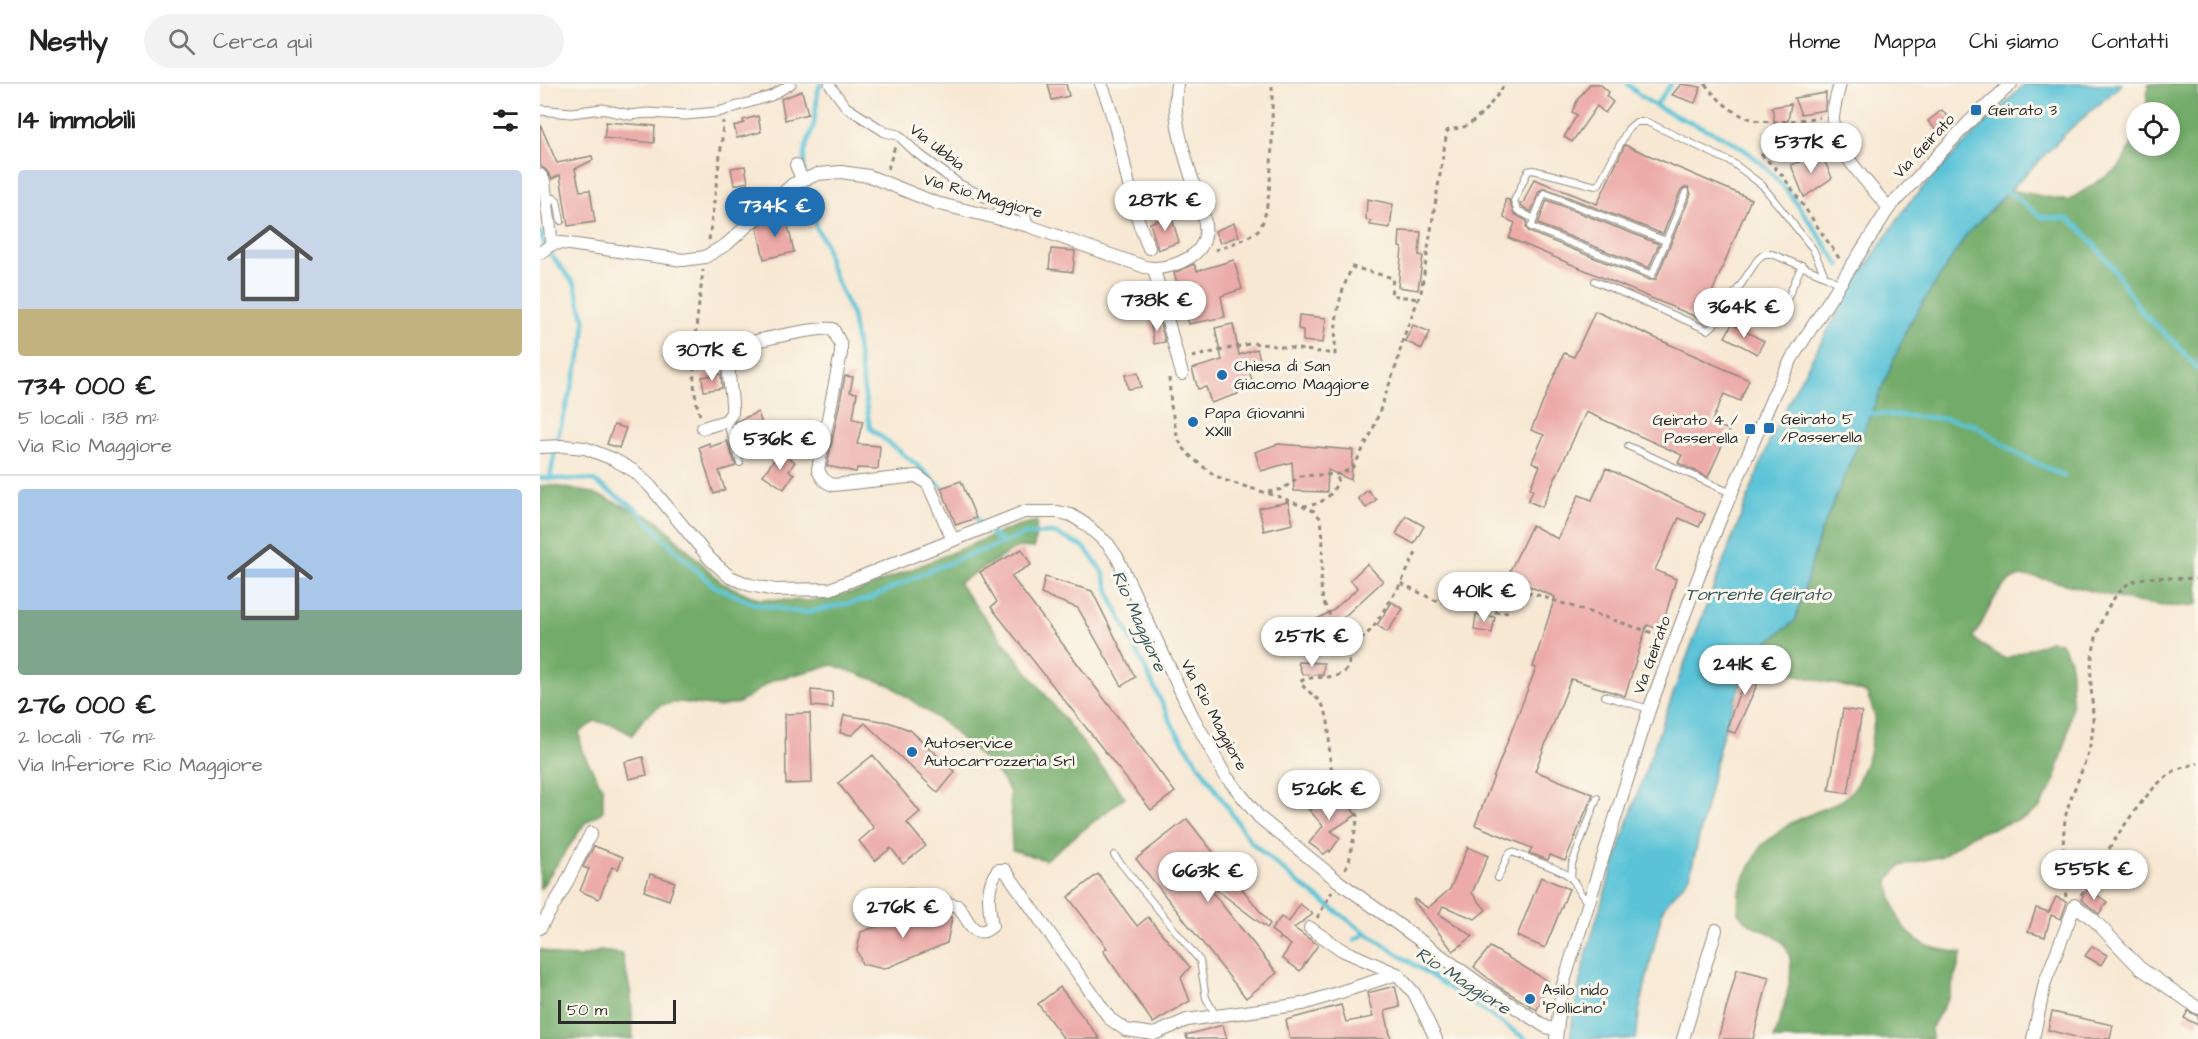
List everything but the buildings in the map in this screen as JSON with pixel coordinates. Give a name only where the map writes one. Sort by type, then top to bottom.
[{"type":"street","points":[[540,110],[571,113],[602,109],[630,115],[647,113],[685,115],[722,110],[771,96],[791,84]]},
{"type":"street","name":"Via Ubbia","points":[[829,84],[846,107],[885,132],[898,135],[917,153],[960,185],[999,204],[1014,207],[1025,215],[1029,226]]},
{"type":"street","points":[[1101,84],[1118,134],[1142,234],[1149,248]]},
{"type":"street","points":[[1177,84],[1176,116],[1183,150],[1203,214],[1205,236],[1202,245],[1187,258],[1174,265],[1154,269],[1182,374]]},
{"type":"street","points":[[1840,84],[1833,116],[1836,140],[1889,208]]},
{"type":"street","name":"Via Geirato","points":[[1557,1036],[1562,988],[1649,710],[1731,493],[1774,394],[1792,358],[1889,208],[1968,123],[2011,84]]},
{"type":"street","points":[[796,165],[802,179]]},
{"type":"street","name":"Via Rio Maggiore","points":[[552,244],[562,243],[683,260],[705,257],[728,244],[785,190],[802,179],[818,174],[842,172],[855,173],[883,182],[936,203],[1029,226],[1154,269]]},
{"type":"street","points":[[540,175],[544,181],[552,244],[540,253]]},
{"type":"street","points":[[705,427],[726,421],[733,410],[729,369],[731,354],[735,348],[828,327],[832,329],[841,345],[841,353],[818,469],[820,474],[833,485],[916,476],[922,478],[928,484],[953,540]]},
{"type":"street","name":"Via Rio Maggiore","points":[[540,447],[585,448],[613,459],[634,471],[650,486],[710,559],[730,577],[750,585],[787,591],[830,589],[1024,512],[1058,512],[1071,515],[1108,544],[1117,557],[1192,715],[1219,765],[1259,817],[1338,881],[1487,989],[1557,1036]]},
{"type":"street","points":[[540,928],[564,888],[591,833]]},
{"type":"street","points":[[861,912],[895,896],[911,895],[958,906],[971,928],[986,931],[992,926],[988,903],[991,878],[998,870],[1005,870],[1110,1019],[1126,1030],[1154,1034],[1187,1020],[1303,1004],[1397,974]]},
{"type":"street","points":[[2033,1039],[2045,982],[2071,901],[2095,921],[2140,968],[2198,1008]]},
{"type":"street","points":[[1313,923],[1342,950],[1397,974],[1414,993],[1436,1039]]},
{"type":"street","points":[[1683,1039],[1716,930]]},
{"type":"lane","points":[[1534,219],[1517,210],[1514,201],[1528,171],[1533,170],[1596,186],[1628,129],[1636,122],[1647,122],[1733,163],[1762,185],[1813,249],[1825,276]]},
{"type":"lane","points":[[1666,241],[1545,193],[1531,227],[1652,275],[1666,241],[1686,192]]},
{"type":"lane","points":[[546,200],[554,198],[557,200],[561,221]]},
{"type":"lane","points":[[1595,281],[1708,330],[1711,329],[1758,259],[1764,254],[1772,254],[1802,265],[1840,284]]},
{"type":"lane","points":[[1776,322],[1802,265]]},
{"type":"lane","points":[[726,421],[740,464]]},
{"type":"lane","points":[[1628,446],[1731,493]]},
{"type":"lane","points":[[1605,696],[1649,710]]},
{"type":"lane","points":[[1571,878],[1572,864],[1597,798]]},
{"type":"lane","points":[[1498,878],[1508,855],[1512,852],[1567,874],[1588,902]]},
{"type":"lane","points":[[1114,855],[1200,961],[1206,998],[1216,1016]]},
{"type":"path","points":[[1187,258],[1241,240],[1259,230],[1267,211],[1271,159],[1272,84]]},
{"type":"path","points":[[1265,492],[1283,489],[1300,476],[1339,474],[1354,466],[1372,432],[1419,299],[1448,131],[1465,126],[1483,112],[1494,101],[1504,84]]},
{"type":"path","points":[[1705,84],[1719,102],[1754,121],[1785,122],[1833,116]]},
{"type":"path","points":[[705,427],[697,406],[694,353],[722,140],[722,110]]},
{"type":"path","points":[[883,182],[898,135]]},
{"type":"path","points":[[1761,154],[1783,176],[1848,271]]},
{"type":"path","points":[[1179,361],[1253,343],[1335,354],[1335,317],[1342,289],[1352,267],[1394,278],[1390,295],[1419,299]]},
{"type":"path","points":[[1169,375],[1171,406],[1177,435],[1181,445],[1192,458],[1214,475],[1242,487],[1265,492],[1314,511],[1321,519],[1323,601],[1348,652],[1350,662],[1345,671],[1340,674],[1327,678],[1305,678],[1300,682],[1315,695],[1324,708],[1328,721],[1332,771],[1336,783],[1358,816],[1349,862]]},
{"type":"path","points":[[1301,506],[1315,505],[1325,500],[1332,492],[1339,474]]},
{"type":"path","points":[[1348,652],[1372,629],[1401,584],[1417,551]]},
{"type":"path","points":[[2071,901],[2063,832],[2067,810],[2091,740],[2092,663],[2100,628],[2109,608],[2122,589],[2131,582],[2140,578],[2198,578]]},
{"type":"path","points":[[1401,584],[1434,600],[1502,613],[1508,611],[1515,596],[1522,590],[1675,640]]},
{"type":"path","points":[[2071,901],[2148,794],[2175,770],[2198,763]]},
{"type":"path","points":[[1313,923],[1332,891]]},
{"type":"green space","points":[[2148,84],[2198,84],[2198,604],[2160,606],[2026,576],[2017,577],[2002,588],[1973,637],[1980,644],[2005,659],[2050,641],[2060,642],[2070,659],[2072,705],[2066,741],[2054,783],[2040,807],[2027,817],[1972,835],[1942,856],[1900,866],[1888,880],[1898,918],[1909,933],[1930,947],[1962,953],[1949,997],[1931,1028],[1932,1039],[1774,1039],[1786,1001],[1791,971],[1790,957],[1785,946],[1777,938],[1752,925],[1738,913],[1739,894],[1745,876],[1762,845],[1791,823],[1843,800],[1856,786],[1869,754],[1875,716],[1867,693],[1768,666],[1751,654],[1795,621],[1820,534],[1908,326],[1967,234],[2011,190],[2068,201],[2119,168],[2126,155],[2180,156],[2180,102],[2147,102]]},
{"type":"green space","points":[[550,485],[593,493],[656,519],[722,583],[758,599],[807,601],[859,591],[1016,526],[1037,521],[1034,548],[1018,547],[958,583],[1125,797],[1045,860],[1012,850],[1010,792],[996,771],[945,724],[890,685],[833,665],[773,680],[739,703],[719,707],[680,702],[661,705],[644,718],[632,735],[614,725],[595,721],[579,733],[583,753],[603,789],[603,811],[585,823],[540,889],[540,486]]},
{"type":"green space","points":[[540,949],[558,956],[580,957],[600,951],[622,954],[631,994],[633,1039],[540,1039]]},
{"type":"water","name":"Torrente Geirato","points":[[2025,84],[2122,84],[2069,130],[1967,234],[1908,326],[1820,534],[1795,621],[1751,654],[1721,740],[1690,876],[1663,908],[1640,1007],[1636,1039],[1570,1039],[1584,962],[1623,837],[1676,687],[1770,440],[1795,389],[1854,284],[1908,204],[1958,150]]},
{"type":"waterway","points":[[804,172],[804,153],[814,124],[818,90],[821,84]]},
{"type":"waterway","points":[[1628,84],[1651,103],[1723,137],[1752,156],[1794,199],[1840,266]]},
{"type":"waterway","points":[[1656,105],[1671,84]]},
{"type":"waterway","points":[[804,187],[813,209],[816,227],[825,243],[830,266],[852,315],[870,428],[946,491]]},
{"type":"waterway","points":[[2004,189],[2042,217],[2068,219],[2081,229],[2111,265],[2142,312],[2178,346],[2198,369]]},
{"type":"waterway","points":[[540,231],[545,246]]},
{"type":"waterway","points":[[549,252],[575,285],[585,322],[583,346],[557,439],[550,479]]},
{"type":"waterway","points":[[1866,413],[1949,419],[1975,425],[2019,455],[2064,476]]},
{"type":"waterway","name":"Rio Maggiore","points":[[540,478],[592,480],[635,508],[680,555],[714,586],[755,604],[804,613],[869,599],[933,569],[1026,534],[1054,533],[1084,547],[1103,572],[1112,600],[1174,728],[1251,842],[1297,882],[1359,928],[1526,1039]]},
{"type":"waterway","points":[[972,515],[1002,543]]},
{"type":"waterway","points":[[1355,940],[1366,933]]},
{"type":"place","name":"Geirato 3","points":[[1976,110]]},
{"type":"place","name":"Chiesa di San Giacomo Maggiore","points":[[1222,375]]},
{"type":"place","name":"Papa Giovanni XXIII","points":[[1193,422]]},
{"type":"place","name":"Geirato 5 /Passerella","points":[[1769,428]]},
{"type":"place","name":"Geirato 4 / Passerella","points":[[1750,429]]},
{"type":"place","name":"Autoservice Autocarrozzeria Srl","points":[[912,752]]},
{"type":"place","name":"Asilo nido \"Pollicino\"","points":[[1530,999]]}]
